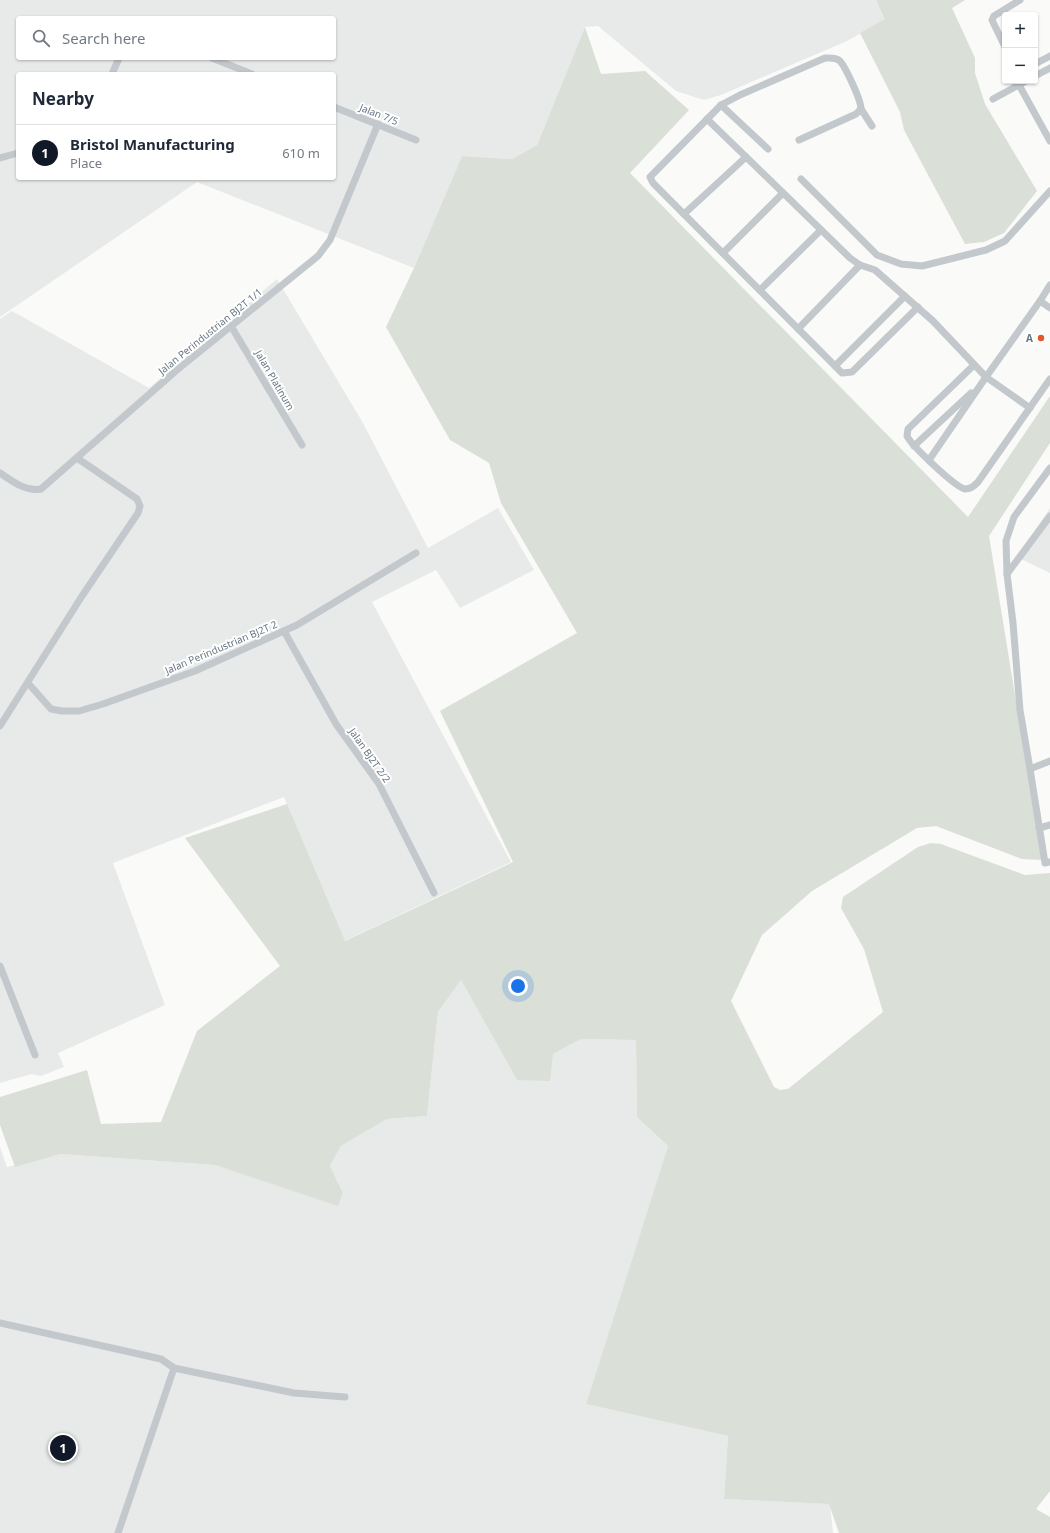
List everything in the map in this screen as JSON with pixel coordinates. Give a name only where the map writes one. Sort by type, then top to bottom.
[{"type":"street","points":[[1002,41],[992,20],[994,16],[1020,0]]},
{"type":"street","points":[[1038,62],[1050,56]]},
{"type":"street","points":[[872,126],[861,109],[861,101],[840,61],[833,57],[825,58],[740,94],[721,105],[650,177],[684,214],[842,374],[852,372],[918,307]]},
{"type":"street","points":[[113,72],[118,60]]},
{"type":"street","points":[[217,60],[247,72]]},
{"type":"street","points":[[230,72],[232,66]]},
{"type":"street","points":[[1038,74],[1050,68]]},
{"type":"street","points":[[993,99],[1019,85],[1050,141]]},
{"type":"street","points":[[721,105],[768,149]]},
{"type":"street","name":"Jalan 7/5","points":[[336,108],[416,140]]},
{"type":"street","points":[[799,140],[856,114],[861,109]]},
{"type":"street","points":[[707,119],[850,258],[860,265],[875,270],[918,307],[986,377],[1030,408]]},
{"type":"street","name":"Jalan Perindustrian BJ2T 1/1","points":[[0,473],[25,488],[33,491],[41,489],[178,369],[324,250],[330,240],[378,124]]},
{"type":"street","points":[[0,158],[16,154]]},
{"type":"street","points":[[684,214],[746,157]]},
{"type":"street","points":[[801,179],[878,255],[901,264],[922,266],[986,250],[1005,241],[1050,191]]},
{"type":"street","points":[[723,253],[783,193]]},
{"type":"street","points":[[760,290],[821,230]]},
{"type":"street","points":[[798,329],[860,265]]},
{"type":"street","points":[[929,460],[1050,285]]},
{"type":"street","points":[[835,366],[905,296]]},
{"type":"street","points":[[1040,301],[1050,308]]},
{"type":"street","name":"Jalan Platinum","points":[[231,326],[302,445]]},
{"type":"street","points":[[974,365],[908,429],[906,436],[914,446],[959,487],[966,489],[974,487],[1050,379]]},
{"type":"street","points":[[914,446],[980,385]]},
{"type":"street","points":[[0,726],[82,596],[138,512],[140,506],[137,499],[77,458]]},
{"type":"street","points":[[1048,863],[1039,828],[1020,710],[1014,623],[1007,574],[1006,542],[1014,517],[1050,468]]},
{"type":"street","points":[[1007,574],[1047,525],[1050,516]]},
{"type":"street","name":"Jalan Perindustrian BJ2T 2","points":[[28,683],[51,709],[62,711],[79,711],[103,704],[195,671],[284,631],[320,612],[416,553]]},
{"type":"street","name":"Jalan BJ2T 2/2","points":[[284,631],[336,724],[379,784],[434,894]]},
{"type":"street","points":[[1030,769],[1050,761]]},
{"type":"street","points":[[1039,828],[1050,825]]},
{"type":"street","points":[[0,966],[35,1055]]},
{"type":"street","points":[[0,1323],[161,1359],[174,1368],[294,1393],[345,1397]]},
{"type":"street","points":[[118,1533],[174,1368]]},
{"type":"shaded area","points":[[0,0],[876,0],[886,19],[847,41],[721,95],[704,100],[676,91],[598,26],[585,27],[537,145],[512,159],[462,156],[414,268],[197,182],[0,317]]},
{"type":"shaded area","points":[[876,0],[965,0],[952,8],[975,58],[975,73],[985,104],[1037,191],[1004,233],[984,242],[965,244],[904,130],[900,112],[860,33],[885,19]]},
{"type":"shaded area","points":[[585,27],[601,74],[645,71],[689,110],[630,173],[968,517],[1050,396],[1050,443],[989,536],[1042,860],[1022,859],[936,826],[917,828],[812,891],[762,935],[731,1001],[774,1087],[780,1090],[788,1089],[883,1012],[864,949],[841,908],[843,897],[918,847],[931,843],[941,844],[1025,875],[1050,873],[1050,1491],[1036,1509],[1050,1517],[1050,1533],[839,1533],[829,1504],[724,1499],[728,1436],[586,1404],[668,1146],[637,1117],[636,1040],[581,1039],[553,1054],[550,1081],[517,1080],[461,980],[438,1012],[427,1116],[387,1119],[341,1146],[330,1166],[343,1193],[338,1206],[215,1165],[60,1154],[15,1167],[0,1125],[0,1097],[87,1070],[101,1124],[161,1122],[197,1031],[280,966],[185,838],[287,804],[345,941],[513,862],[440,711],[577,633],[501,503],[489,463],[450,440],[386,327],[414,268],[462,156],[512,159],[537,145]]},
{"type":"shaded area","points":[[277,279],[363,423],[428,548],[498,508],[534,570],[460,608],[436,570],[372,602],[511,862],[342,942],[284,797],[113,863],[165,1005],[58,1053],[64,1067],[41,1076],[31,1074],[0,1083],[0,319],[12,311],[149,388]]},
{"type":"shaded area","points":[[1050,508],[1050,573],[1017,557]]},
{"type":"shaded area","points":[[461,980],[517,1080],[553,1054],[581,1039],[636,1040],[637,1117],[668,1146],[586,1404],[728,1436],[724,1499],[830,1504],[833,1533],[0,1533],[0,1147],[7,1167],[60,1154],[215,1165],[338,1205],[343,1193],[330,1166],[341,1146],[387,1119],[427,1116],[438,1012]]},
{"type":"place","name":"A","points":[[1041,338]]},
{"type":"place","name":"Bristol Manufacturing","points":[[63,1448]]}]
